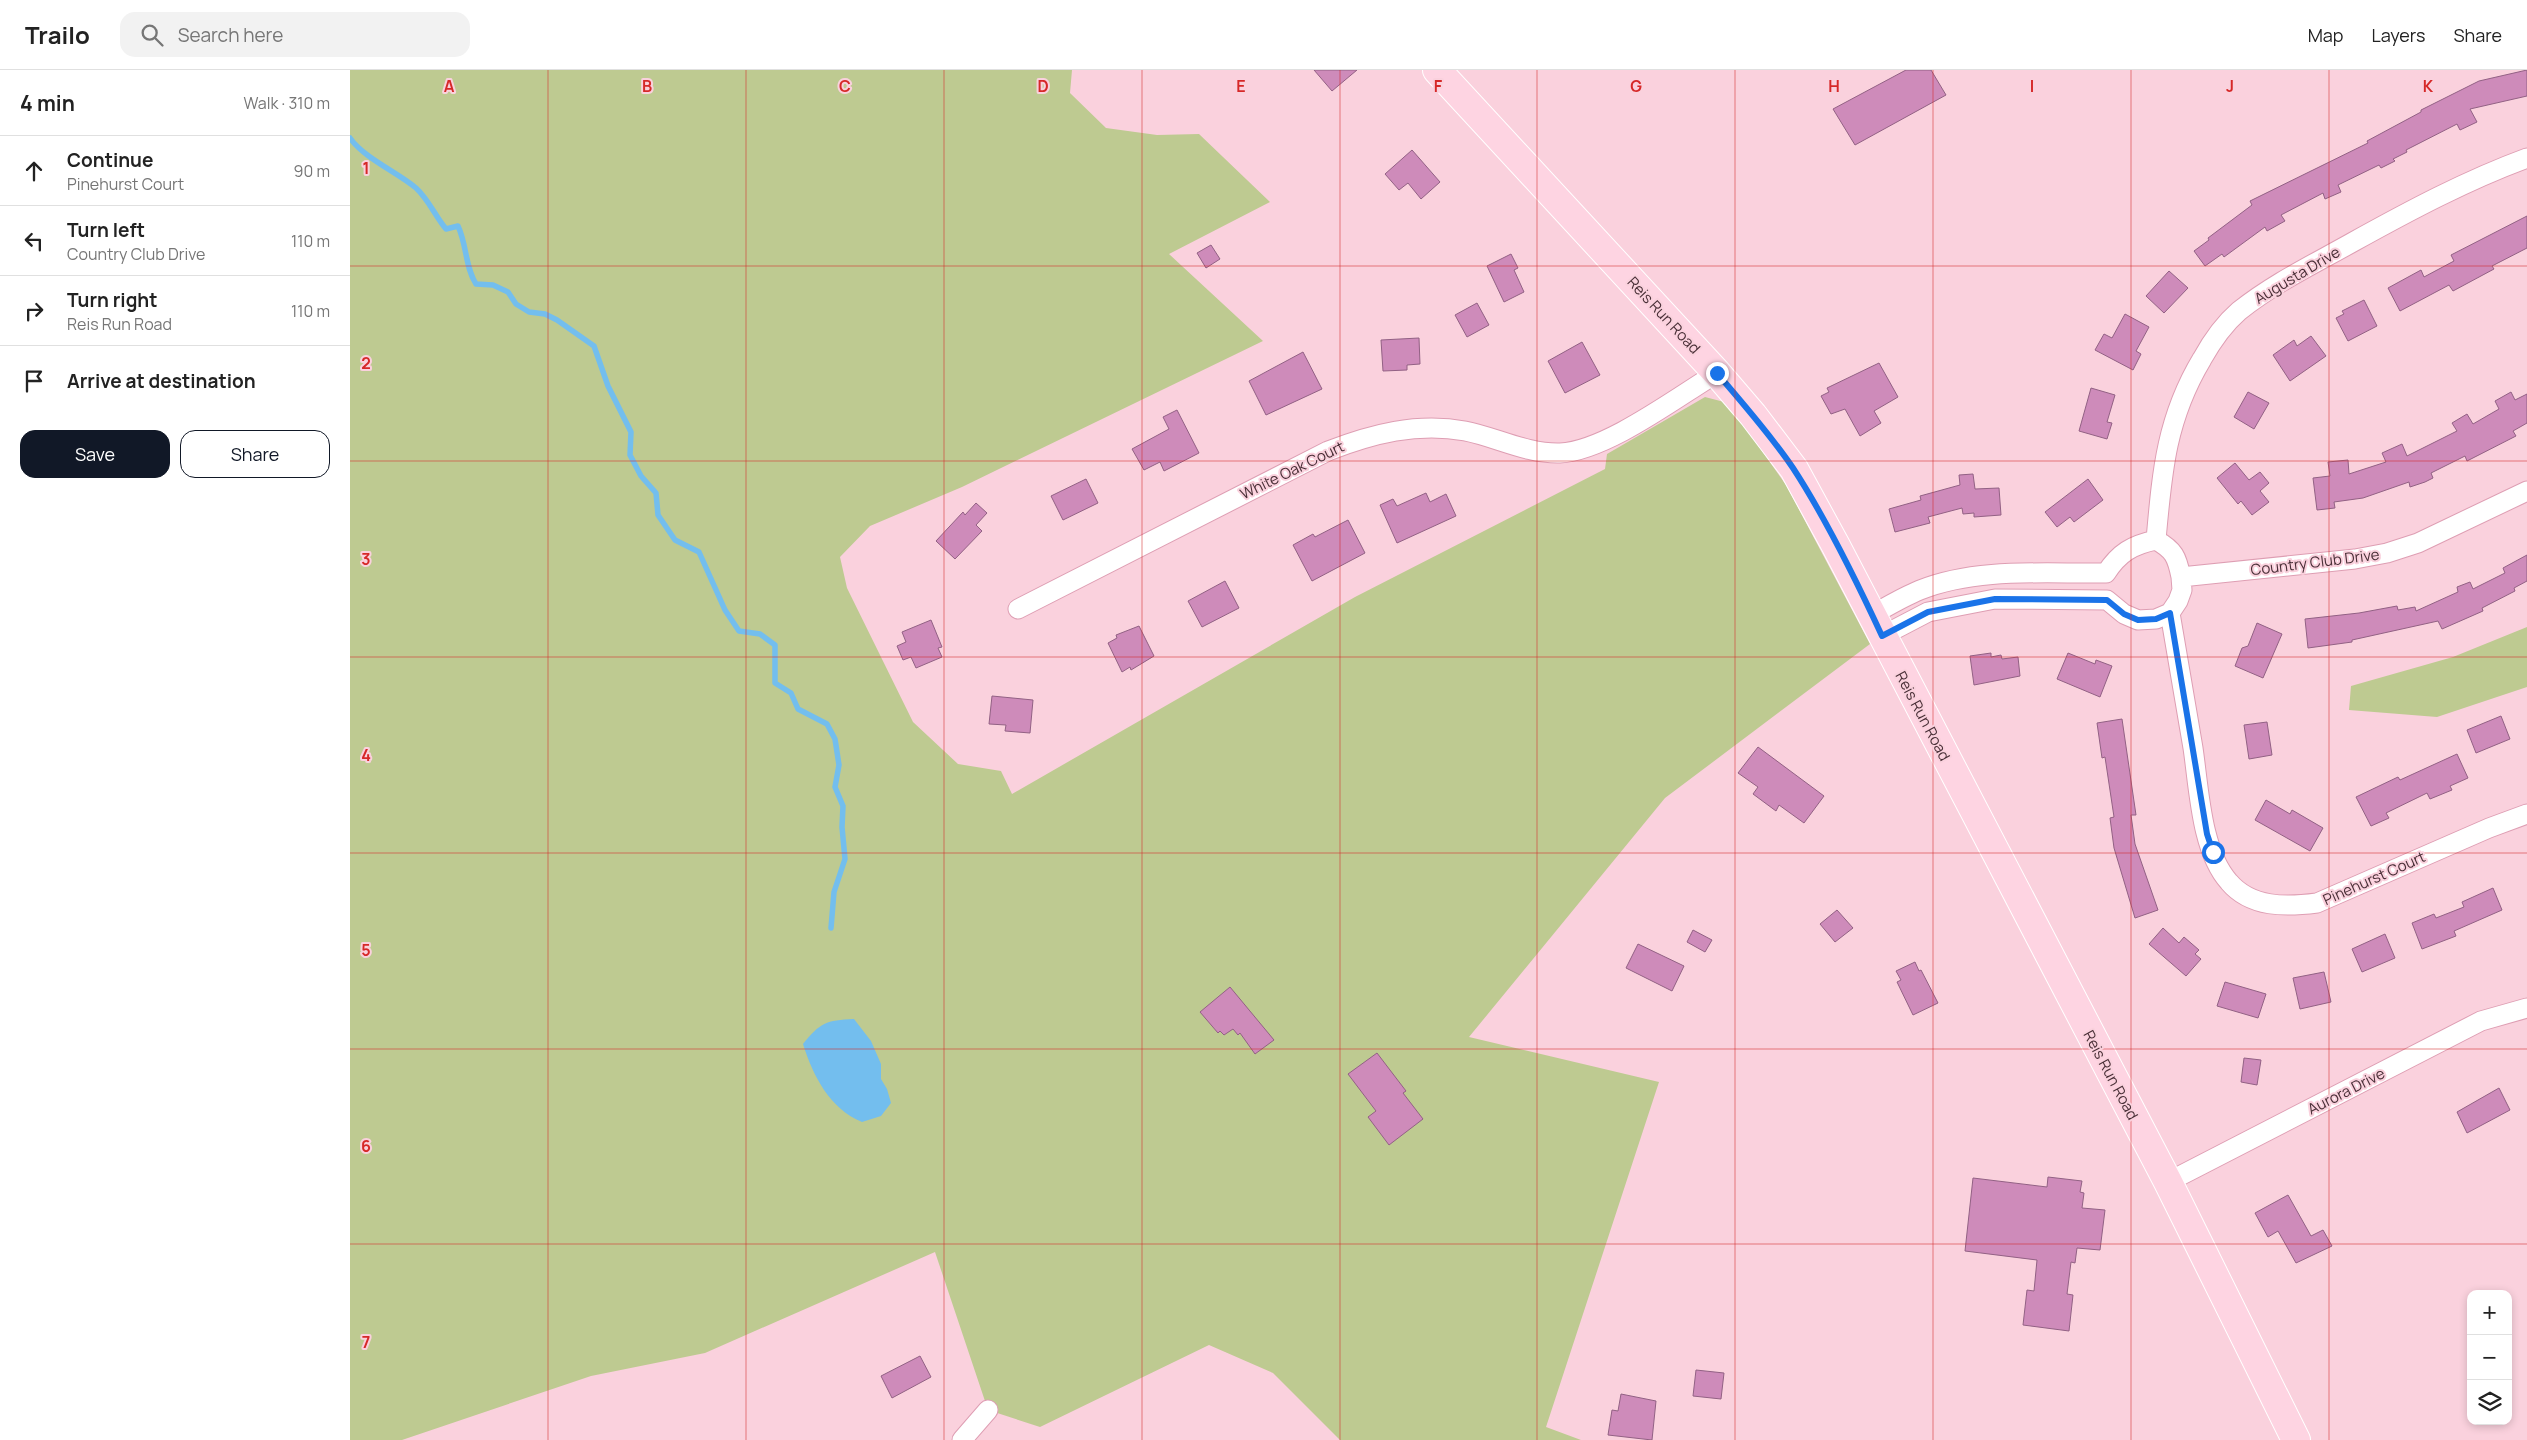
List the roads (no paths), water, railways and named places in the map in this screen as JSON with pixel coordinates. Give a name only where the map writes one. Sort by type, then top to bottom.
[{"type":"main road","name":"Reis Run Road","points":[[1436,70],[1717,373],[1794,470],[2168,1182],[2296,1440]]},
{"type":"street","name":"Augusta Drive","points":[[2156,540],[2162,476],[2172,422],[2186,386],[2209,346],[2237,313],[2265,291],[2367,234],[2462,186],[2527,158]]},
{"type":"street","name":"White Oak Court","points":[[1018,609],[1328,450],[1357,440],[1409,428],[1436,428],[1464,431],[1529,450],[1560,453],[1601,443],[1717,373]]},
{"type":"street","name":"Country Club Drive","points":[[2181,577],[2387,553],[2418,543],[2527,491]]},
{"type":"street","points":[[1877,625],[1928,612],[1995,599],[2107,600],[2124,614],[2138,620],[2156,619],[2170,613],[2178,601],[2182,590],[2178,561],[2170,547],[2156,540],[2129,548],[2116,558],[2106,574],[2107,600]]},
{"type":"street","points":[[1877,625],[1920,590],[1946,582],[1996,575],[2106,574]]},
{"type":"street","name":"Pinehurst Court","points":[[2170,613],[2207,834],[2220,869],[2229,882],[2242,893],[2265,904],[2289,907],[2317,903],[2488,828],[2527,814]]},
{"type":"street","name":"Aurora Drive","points":[[2168,1182],[2482,1020],[2527,1008]]},
{"type":"street","points":[[962,1440],[988,1410]]},
{"type":"water","points":[[854,1019],[871,1041],[881,1064],[881,1079],[887,1089],[891,1103],[881,1116],[862,1122],[841,1109],[824,1090],[812,1068],[803,1044],[814,1031],[824,1024],[837,1020]]},
{"type":"waterway","points":[[350,138],[364,152],[416,188],[446,229],[458,226],[472,277],[476,284],[493,285],[508,292],[516,304],[529,312],[545,314],[557,320],[594,346],[608,386],[631,432],[630,455],[641,476],[656,493],[658,515],[675,540],[699,552],[725,610],[739,631],[760,634],[775,645],[775,683],[791,693],[798,709],[827,724],[835,739],[839,765],[835,787],[843,806],[842,827],[845,859],[834,892],[831,928]]}]
